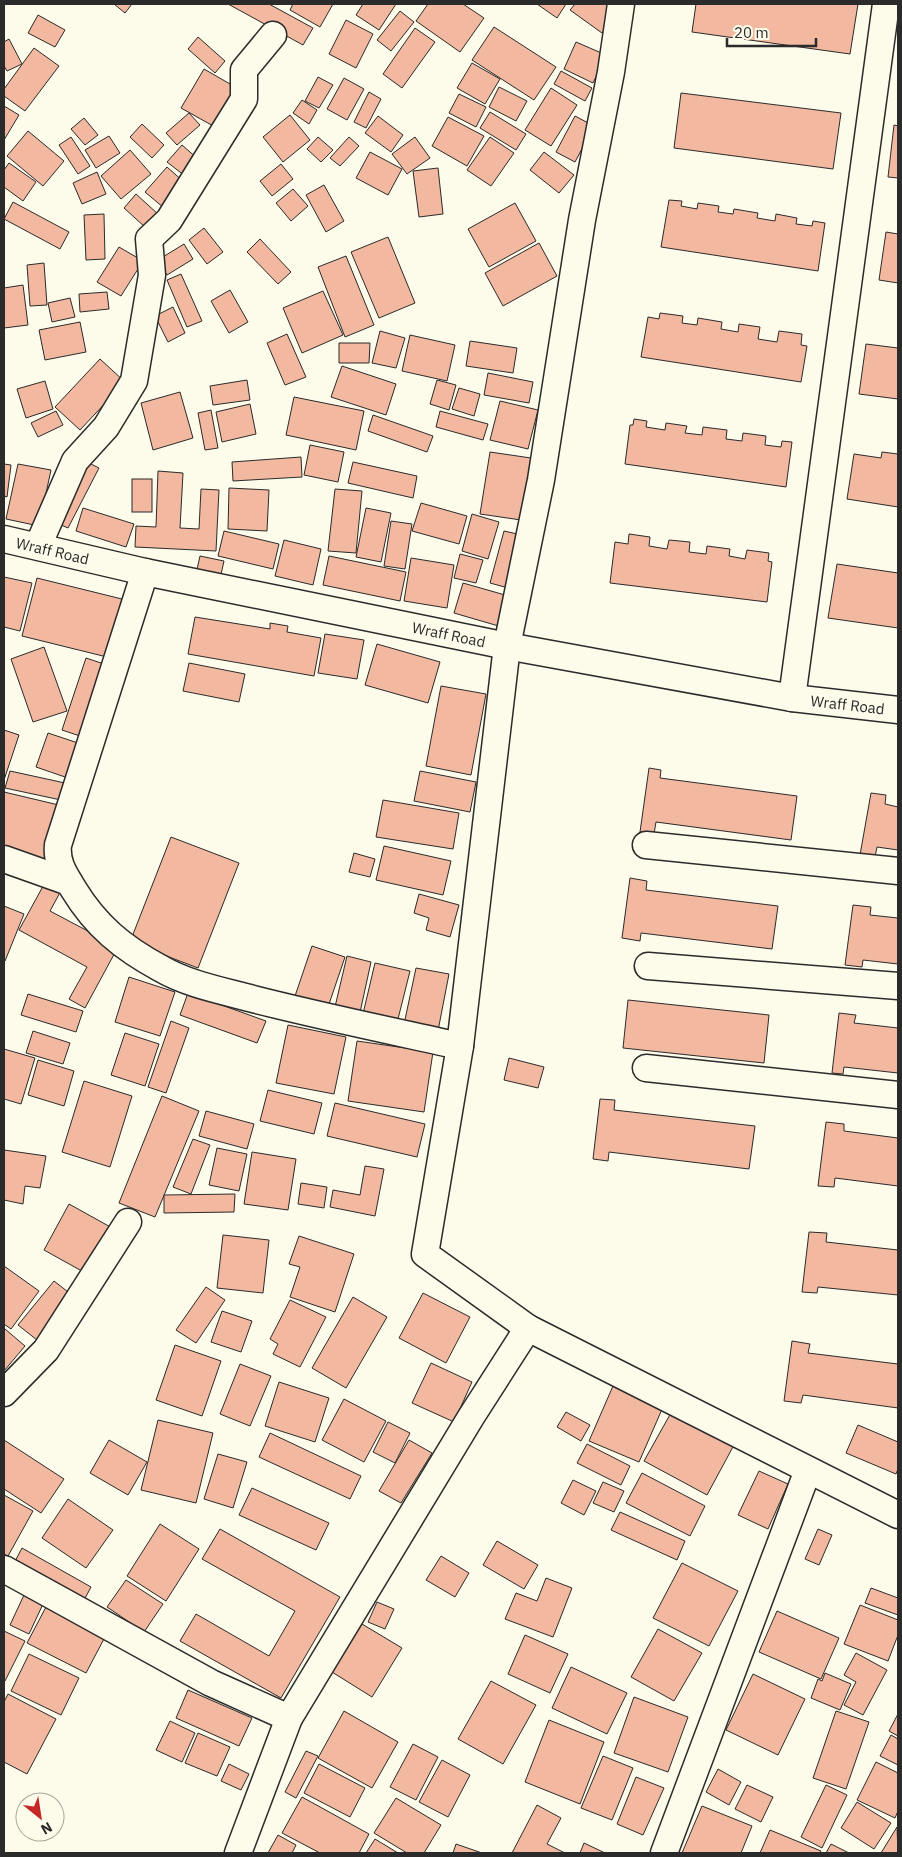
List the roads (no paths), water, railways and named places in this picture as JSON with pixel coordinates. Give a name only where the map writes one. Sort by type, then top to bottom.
[{"type":"street","points":[[622,4],[611,72],[582,220],[541,480],[507,646],[460,1046],[425,1254],[528,1328],[898,1515]]},
{"type":"street","points":[[792,698],[886,4]]},
{"type":"street","points":[[38,546],[74,461],[106,427],[134,381],[152,274],[149,239],[169,220],[244,99],[244,70],[273,35]]},
{"type":"street","name":"Wraff Road","points":[[4,539],[145,572],[507,646],[792,698],[898,710]]},
{"type":"street","points":[[145,572],[58,845],[57,857],[88,912],[110,934],[161,969],[196,984],[297,1010],[460,1046]]},
{"type":"street","points":[[646,845],[898,872]]},
{"type":"street","points":[[4,859],[70,882]]},
{"type":"street","points":[[648,966],[898,986]]},
{"type":"street","points":[[646,1068],[898,1096]]},
{"type":"street","points":[[4,1393],[46,1350],[128,1222]]},
{"type":"street","points":[[238,1853],[289,1718],[471,1418],[528,1328]]},
{"type":"street","points":[[664,1853],[808,1470]]},
{"type":"street","points":[[4,1569],[211,1683],[289,1718]]}]
